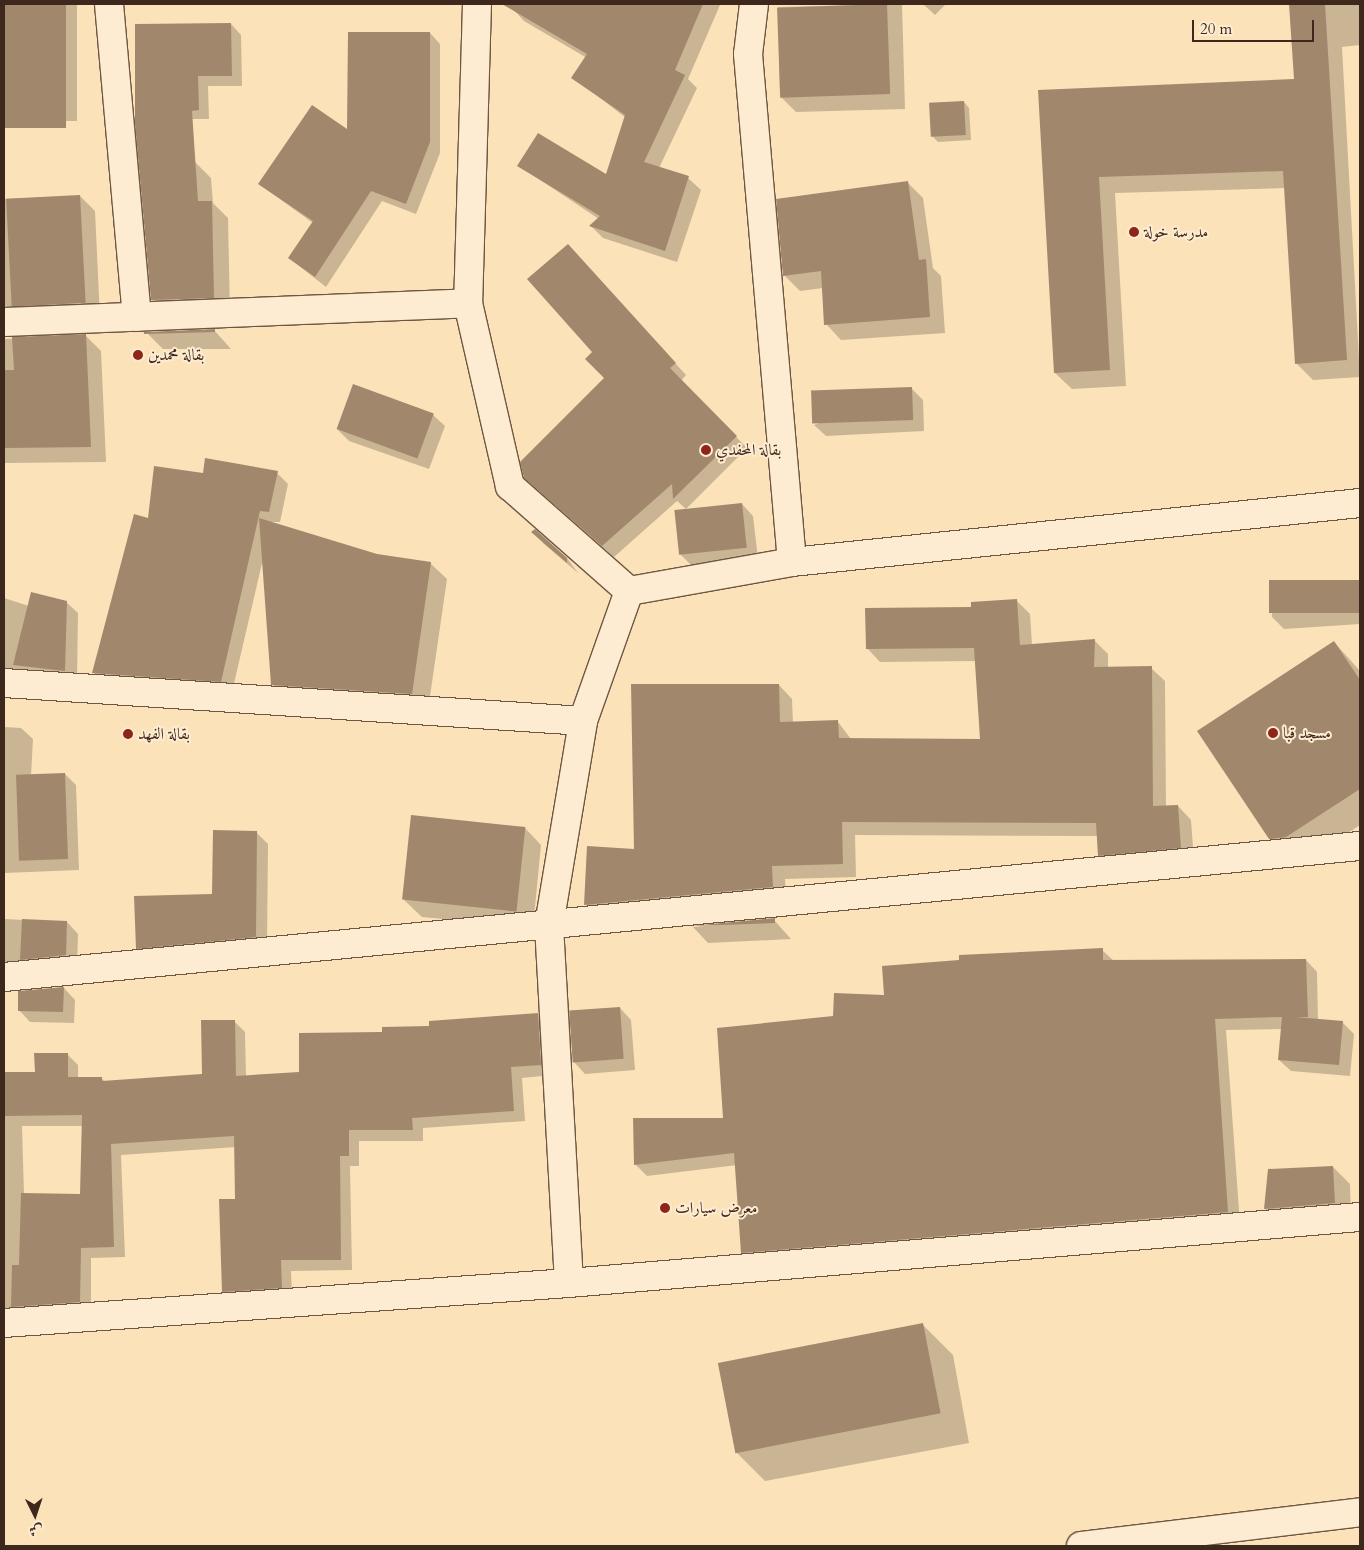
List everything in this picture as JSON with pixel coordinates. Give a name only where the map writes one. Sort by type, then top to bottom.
[{"type":"street","points":[[109,4],[137,317]]},
{"type":"street","points":[[477,4],[468,303],[510,486],[629,591]]},
{"type":"street","points":[[754,4],[748,54],[792,562]]},
{"type":"street","points":[[4,322],[468,303]]},
{"type":"street","points":[[629,591],[792,562],[1360,502]]},
{"type":"street","points":[[569,1283],[550,925],[583,721],[629,591]]},
{"type":"street","points":[[4,683],[583,721]]},
{"type":"street","points":[[4,977],[1360,846]]},
{"type":"street","points":[[4,1323],[569,1283],[1360,1217]]},
{"type":"street","points":[[1081,1546],[1360,1512]]},
{"type":"building","points":[[4,4],[66,4],[66,128],[4,128]]},
{"type":"building","points":[[502,4],[703,4],[675,70],[685,75],[644,162],[689,176],[665,251],[589,226],[600,216],[517,166],[538,133],[606,174],[625,115],[571,78],[587,54]]},
{"type":"building","points":[[887,4],[890,94],[780,98],[777,8]]},
{"type":"building","points":[[1289,4],[1325,4],[1347,360],[1295,364],[1283,171],[1099,177],[1110,370],[1054,373],[1038,90],[1294,79]]},
{"type":"building","points":[[231,23],[232,76],[198,76],[199,110],[192,111],[198,201],[212,201],[214,298],[151,300],[135,124],[135,24]]},
{"type":"building","points":[[348,32],[430,32],[430,142],[406,204],[371,191],[315,277],[288,258],[313,221],[258,184],[312,105],[347,129]]},
{"type":"building","points":[[964,101],[966,135],[931,137],[929,103]]},
{"type":"building","points":[[908,181],[919,260],[926,259],[930,317],[824,325],[821,271],[783,276],[776,199]]},
{"type":"building","points":[[80,195],[86,303],[12,307],[6,199]]},
{"type":"building","points":[[568,244],[676,363],[670,368],[737,436],[673,499],[672,484],[602,546],[524,478],[520,462],[604,378],[585,359],[592,352],[527,279]]},
{"type":"building","points":[[215,329],[215,332],[144,334],[144,332]]},
{"type":"building","points":[[86,334],[91,447],[5,448],[4,370],[14,370],[12,337]]},
{"type":"building","points":[[353,384],[434,413],[417,459],[337,429]]},
{"type":"building","points":[[912,387],[913,420],[812,424],[811,391]]},
{"type":"building","points":[[205,458],[278,471],[269,512],[260,511],[221,682],[92,673],[134,514],[148,518],[154,466],[203,473]]},
{"type":"building","points":[[742,503],[747,548],[679,555],[674,510]]},
{"type":"building","points":[[259,518],[377,554],[431,562],[412,694],[271,685]]},
{"type":"building","points":[[535,529],[567,558],[567,563],[531,532]]},
{"type":"building","points":[[1269,580],[1360,580],[1360,613],[1269,613]]},
{"type":"building","points":[[31,592],[67,601],[65,671],[13,665]]},
{"type":"building","points":[[1017,599],[1020,645],[1095,639],[1094,667],[1152,666],[1153,806],[1178,805],[1181,848],[1098,856],[1096,823],[842,822],[843,864],[772,866],[773,887],[584,905],[587,846],[634,849],[631,684],[779,684],[780,722],[838,720],[839,738],[980,739],[974,648],[866,649],[865,608],[971,607],[971,602]]},
{"type":"building","points":[[1334,641],[1360,680],[1360,789],[1286,837],[1269,839],[1197,731]]},
{"type":"building","points":[[65,773],[68,859],[19,861],[16,775]]},
{"type":"building","points":[[411,815],[525,827],[516,912],[402,900]]},
{"type":"building","points":[[213,830],[257,831],[256,937],[136,949],[134,896],[212,894]]},
{"type":"building","points":[[775,918],[775,923],[690,926]]},
{"type":"building","points":[[22,919],[67,921],[66,955],[20,960]]},
{"type":"building","points":[[1103,948],[1103,960],[1306,959],[1308,1017],[1295,1017],[1343,1021],[1339,1065],[1278,1060],[1282,1017],[1215,1019],[1228,1212],[741,1253],[734,1153],[634,1165],[633,1118],[723,1118],[717,1028],[833,1016],[834,993],[884,995],[882,966],[959,960],[959,955]]},
{"type":"building","points":[[64,987],[63,1012],[18,1011],[18,991]]},
{"type":"building","points":[[620,1007],[624,1059],[573,1062],[569,1011]]},
{"type":"building","points":[[538,1013],[541,1065],[511,1067],[514,1111],[412,1118],[413,1130],[349,1130],[349,1156],[340,1156],[341,1260],[281,1260],[282,1288],[222,1292],[219,1199],[235,1199],[234,1136],[111,1144],[114,1247],[81,1248],[80,1302],[11,1307],[12,1265],[19,1265],[21,1193],[80,1194],[82,1115],[4,1116],[4,1072],[35,1072],[34,1053],[68,1053],[68,1077],[102,1077],[102,1081],[202,1074],[201,1020],[235,1020],[236,1076],[299,1072],[299,1033],[382,1032],[382,1027],[429,1026],[429,1021]]},
{"type":"building","points":[[1333,1166],[1335,1203],[1264,1209],[1268,1169]]},
{"type":"building","points":[[923,1323],[941,1413],[735,1453],[718,1363]]},
{"type":"place","name":"مدرسة خولة","points":[[1134,232]]},
{"type":"place","name":"بقالة محمدين","points":[[138,355]]},
{"type":"place","name":"بقالة المحفدي","points":[[706,450]]},
{"type":"place","name":"مسجد قبا","points":[[1273,733]]},
{"type":"place","name":"بقالة الفهد","points":[[128,734]]},
{"type":"place","name":"معرض سيارات","points":[[665,1208]]}]
